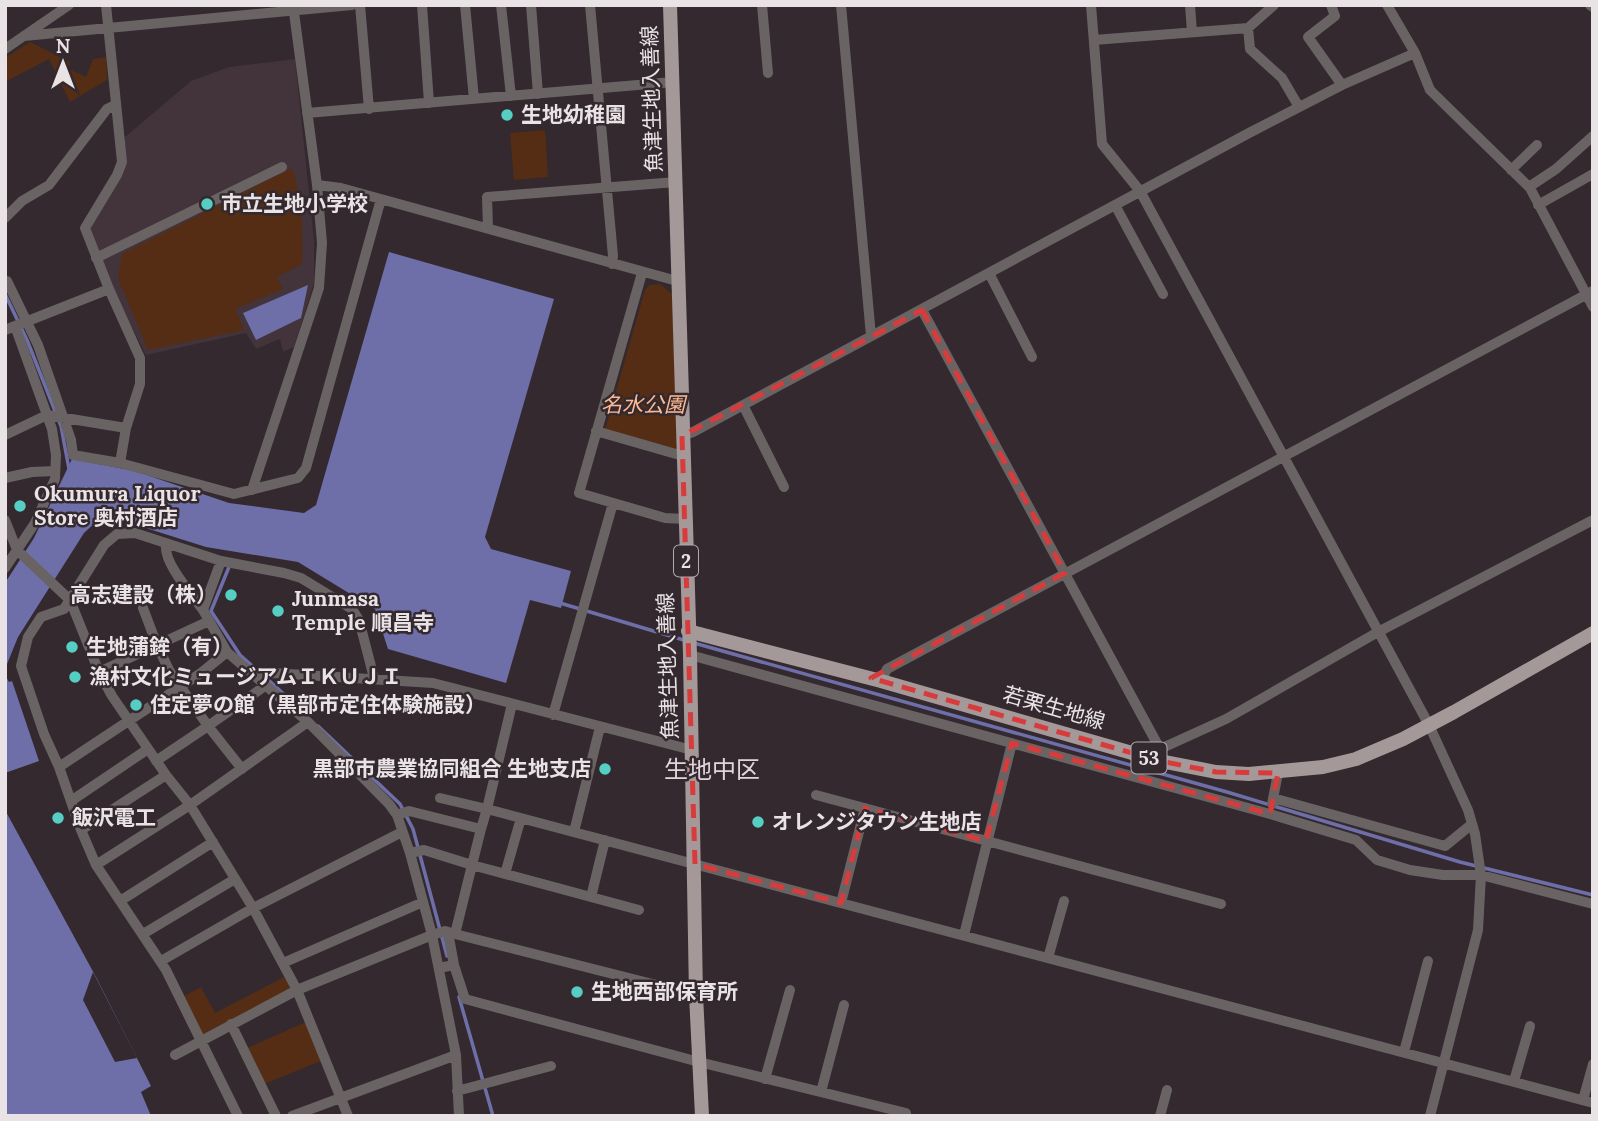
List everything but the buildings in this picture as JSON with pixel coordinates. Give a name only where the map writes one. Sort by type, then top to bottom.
[{"type":"main road","name":"魚津生地入善線","points":[[670,5],[690,655],[696,995],[702,1116]]},
{"type":"main road","name":"若栗生地線","points":[[688,631],[1216,772],[1278,773],[1356,759],[1429,725],[1593,633]]},
{"type":"street","points":[[5,48],[69,5]]},
{"type":"street","points":[[106,5],[122,162],[85,228],[140,358],[140,384],[126,428],[120,463]]},
{"type":"street","points":[[23,36],[293,8],[352,5]]},
{"type":"street","points":[[360,5],[369,109]]},
{"type":"street","points":[[422,5],[429,103]]},
{"type":"street","points":[[465,5],[474,100]]},
{"type":"street","points":[[501,5],[511,96]]},
{"type":"street","points":[[531,5],[538,94]]},
{"type":"street","points":[[590,5],[613,256],[611,264]]},
{"type":"street","points":[[762,5],[768,73]]},
{"type":"street","points":[[841,5],[871,336]]},
{"type":"street","points":[[1091,5],[1102,144],[1140,191],[1429,725],[1468,810],[1480,875],[1478,930],[1430,1116]]},
{"type":"street","points":[[1190,5],[1192,32]]},
{"type":"street","points":[[1094,40],[1248,28],[1274,5]]},
{"type":"street","points":[[1331,5],[1335,16],[1308,37],[1342,85]]},
{"type":"street","points":[[1387,5],[1415,53],[1430,90],[1529,187],[1589,293],[1593,307]]},
{"type":"street","points":[[252,490],[319,288],[322,243],[317,185],[293,8]]},
{"type":"street","points":[[1248,28],[1250,49],[1282,78],[1299,107]]},
{"type":"street","points":[[682,436],[1299,107],[1415,53]]},
{"type":"street","points":[[307,113],[673,82]]},
{"type":"street","points":[[5,218],[22,201],[49,185],[107,109],[115,105]]},
{"type":"street","points":[[1529,187],[1556,169],[1593,136]]},
{"type":"street","points":[[1511,170],[1537,145]]},
{"type":"street","points":[[96,258],[282,167]]},
{"type":"street","points":[[1538,205],[1593,174]]},
{"type":"street","points":[[488,228],[487,197],[676,182]]},
{"type":"street","points":[[317,185],[341,188],[677,281]]},
{"type":"street","points":[[6,279],[28,321],[64,418],[74,455],[120,463],[234,494],[298,478],[306,468],[381,199]]},
{"type":"street","points":[[1115,205],[1163,294]]},
{"type":"street","points":[[642,272],[579,493],[665,518],[685,519]]},
{"type":"street","points":[[989,273],[1032,357]]},
{"type":"street","points":[[5,568],[19,552],[55,479],[56,455],[47,415],[10,328],[109,289]]},
{"type":"street","points":[[881,681],[887,669],[1589,293]]},
{"type":"street","points":[[922,310],[1160,755],[1378,632],[1593,520]]},
{"type":"street","points":[[743,405],[784,487]]},
{"type":"street","points":[[5,435],[47,415],[126,428]]},
{"type":"street","points":[[596,432],[683,456]]},
{"type":"street","points":[[5,478],[32,472],[55,471]]},
{"type":"street","points":[[552,715],[613,503]]},
{"type":"street","points":[[5,520],[19,552],[68,598],[99,672],[156,761],[190,805],[253,908],[297,990],[348,1116]]},
{"type":"street","points":[[239,1116],[161,961],[96,865],[44,734],[21,666],[28,637],[41,617],[64,609],[68,598],[104,545],[117,534],[135,533],[221,561],[284,573],[301,579],[352,609],[359,620],[374,678]]},
{"type":"street","points":[[166,544],[164,553],[203,610],[227,652],[308,722],[397,815],[410,853],[439,968],[456,1055],[459,1116]]},
{"type":"street","points":[[203,610],[221,561]]},
{"type":"street","points":[[143,608],[169,670],[242,769]]},
{"type":"street","points":[[99,672],[209,621]]},
{"type":"street","points":[[59,767],[181,687],[227,652]]},
{"type":"street","points":[[690,655],[1269,814],[1356,840],[1377,860],[1410,870],[1443,875],[1480,875],[1593,904]]},
{"type":"street","points":[[254,676],[273,673],[433,683],[692,750]]},
{"type":"street","points":[[156,761],[265,686]]},
{"type":"street","points":[[512,704],[472,865],[451,933],[454,965],[465,999],[699,1062],[906,1113],[905,1116]]},
{"type":"street","points":[[96,865],[190,805],[308,722]]},
{"type":"street","points":[[574,832],[600,727]]},
{"type":"street","points":[[964,935],[1012,743]]},
{"type":"street","points":[[71,801],[148,749]]},
{"type":"street","points":[[1269,814],[1278,773]]},
{"type":"street","points":[[81,830],[166,775]]},
{"type":"street","points":[[816,795],[1221,904]]},
{"type":"street","points":[[440,798],[841,902],[1588,1102],[1593,1064]]},
{"type":"street","points":[[1273,798],[1445,846],[1472,824]]},
{"type":"street","points":[[841,902],[865,808]]},
{"type":"street","points":[[397,815],[409,811],[481,829]]},
{"type":"street","points":[[505,874],[521,818]]},
{"type":"street","points":[[161,961],[253,908],[402,832]]},
{"type":"street","points":[[592,897],[605,840]]},
{"type":"street","points":[[120,901],[213,842]]},
{"type":"street","points":[[410,853],[424,850],[639,910]]},
{"type":"street","points":[[143,934],[235,879]]},
{"type":"street","points":[[1048,958],[1064,901]]},
{"type":"street","points":[[283,963],[423,902]]},
{"type":"street","points":[[175,1055],[297,990],[432,935],[451,933],[696,995]]},
{"type":"street","points":[[1404,1052],[1428,961]]},
{"type":"street","points":[[439,968],[454,965]]},
{"type":"street","points":[[765,1079],[790,990]]},
{"type":"street","points":[[821,1092],[844,1005]]},
{"type":"street","points":[[231,1024],[276,1116]]},
{"type":"street","points":[[1514,1081],[1530,1026]]},
{"type":"street","points":[[292,1116],[456,1055]]},
{"type":"street","points":[[457,1091],[551,1066]]},
{"type":"street","points":[[1160,1116],[1167,1090]]},
{"type":"highlighted area","points":[[922,310],[1065,573],[871,678],[1160,761],[1216,772],[1278,773],[1270,814],[1012,743],[986,841],[865,808],[841,903],[695,864],[682,436]]},
{"type":"shaded area","name":"市立生地小学校","points":[[295,59],[314,240],[314,283],[294,347],[283,352],[280,339],[256,349],[246,333],[146,355],[118,300],[90,228],[114,179],[125,137],[191,81],[229,67]]},
{"type":"green space","points":[[30,42],[70,62],[69,69],[86,77],[93,59],[106,57],[107,80],[70,102],[49,59],[5,82],[5,58]]},
{"type":"green space","points":[[545,130],[548,177],[514,180],[510,133]]},
{"type":"green space","points":[[292,168],[300,204],[302,264],[277,277],[283,289],[235,309],[244,330],[148,350],[118,278],[122,254]]},
{"type":"green space","name":"名水公園","points":[[660,284],[672,294],[677,449],[605,430],[645,290],[649,285]]},
{"type":"green space","points":[[284,977],[291,989],[203,1035],[183,997],[201,987],[215,1013]]},
{"type":"green space","points":[[306,1022],[321,1061],[264,1084],[247,1048]]},
{"type":"water","points":[[389,252],[554,299],[485,537],[491,549],[571,571],[561,608],[530,600],[506,683],[388,649],[375,609],[298,562],[206,547],[114,518],[99,519],[84,533],[18,637],[5,669],[5,583],[34,538],[72,459],[135,471],[229,503],[304,513],[316,505]]},
{"type":"water","points":[[308,285],[301,318],[256,340],[243,313]]},
{"type":"water","points":[[5,675],[9,682],[12,681],[39,761],[5,773]]},
{"type":"water","points":[[5,810],[96,977],[151,1086],[141,1092],[151,1116],[5,1116]]},
{"type":"pier","points":[[93,972],[137,1058],[115,1062],[83,1000]]},
{"type":"waterway","points":[[5,294],[27,340],[61,426],[69,469]]},
{"type":"waterway","points":[[229,567],[211,611],[240,655],[258,671]]},
{"type":"waterway","points":[[560,603],[687,641]]},
{"type":"waterway","points":[[694,643],[1227,792],[1460,862],[1593,895]]},
{"type":"waterway","points":[[264,676],[287,697]]},
{"type":"waterway","points":[[318,726],[400,804],[413,829],[447,956]]},
{"type":"waterway","points":[[459,997],[493,1116]]},
{"type":"place","name":"生地幼稚園","points":[[507,115]]},
{"type":"place","name":"市立生地小学校","points":[[207,204]]},
{"type":"place","name":"Okumura Liquor Store 奥村酒店","points":[[20,506]]},
{"type":"place","name":"高志建設（株）","points":[[231,595]]},
{"type":"place","name":"Junmasa Temple 順昌寺","points":[[278,611]]},
{"type":"place","name":"生地蒲鉾（有）","points":[[72,647]]},
{"type":"place","name":"漁村文化ミュージアムＩＫＵＪＩ","points":[[75,677]]},
{"type":"place","name":"住定夢の館（黒部市定住体験施設）","points":[[136,705]]},
{"type":"place","name":"黒部市農業協同組合 生地支店","points":[[605,769]]},
{"type":"place","name":"飯沢電工","points":[[58,818]]},
{"type":"place","name":"オレンジタウン生地店","points":[[758,822]]},
{"type":"place","name":"生地西部保育所","points":[[577,992]]},
{"type":"district","name":"生地中区","points":[[712,770]]}]
